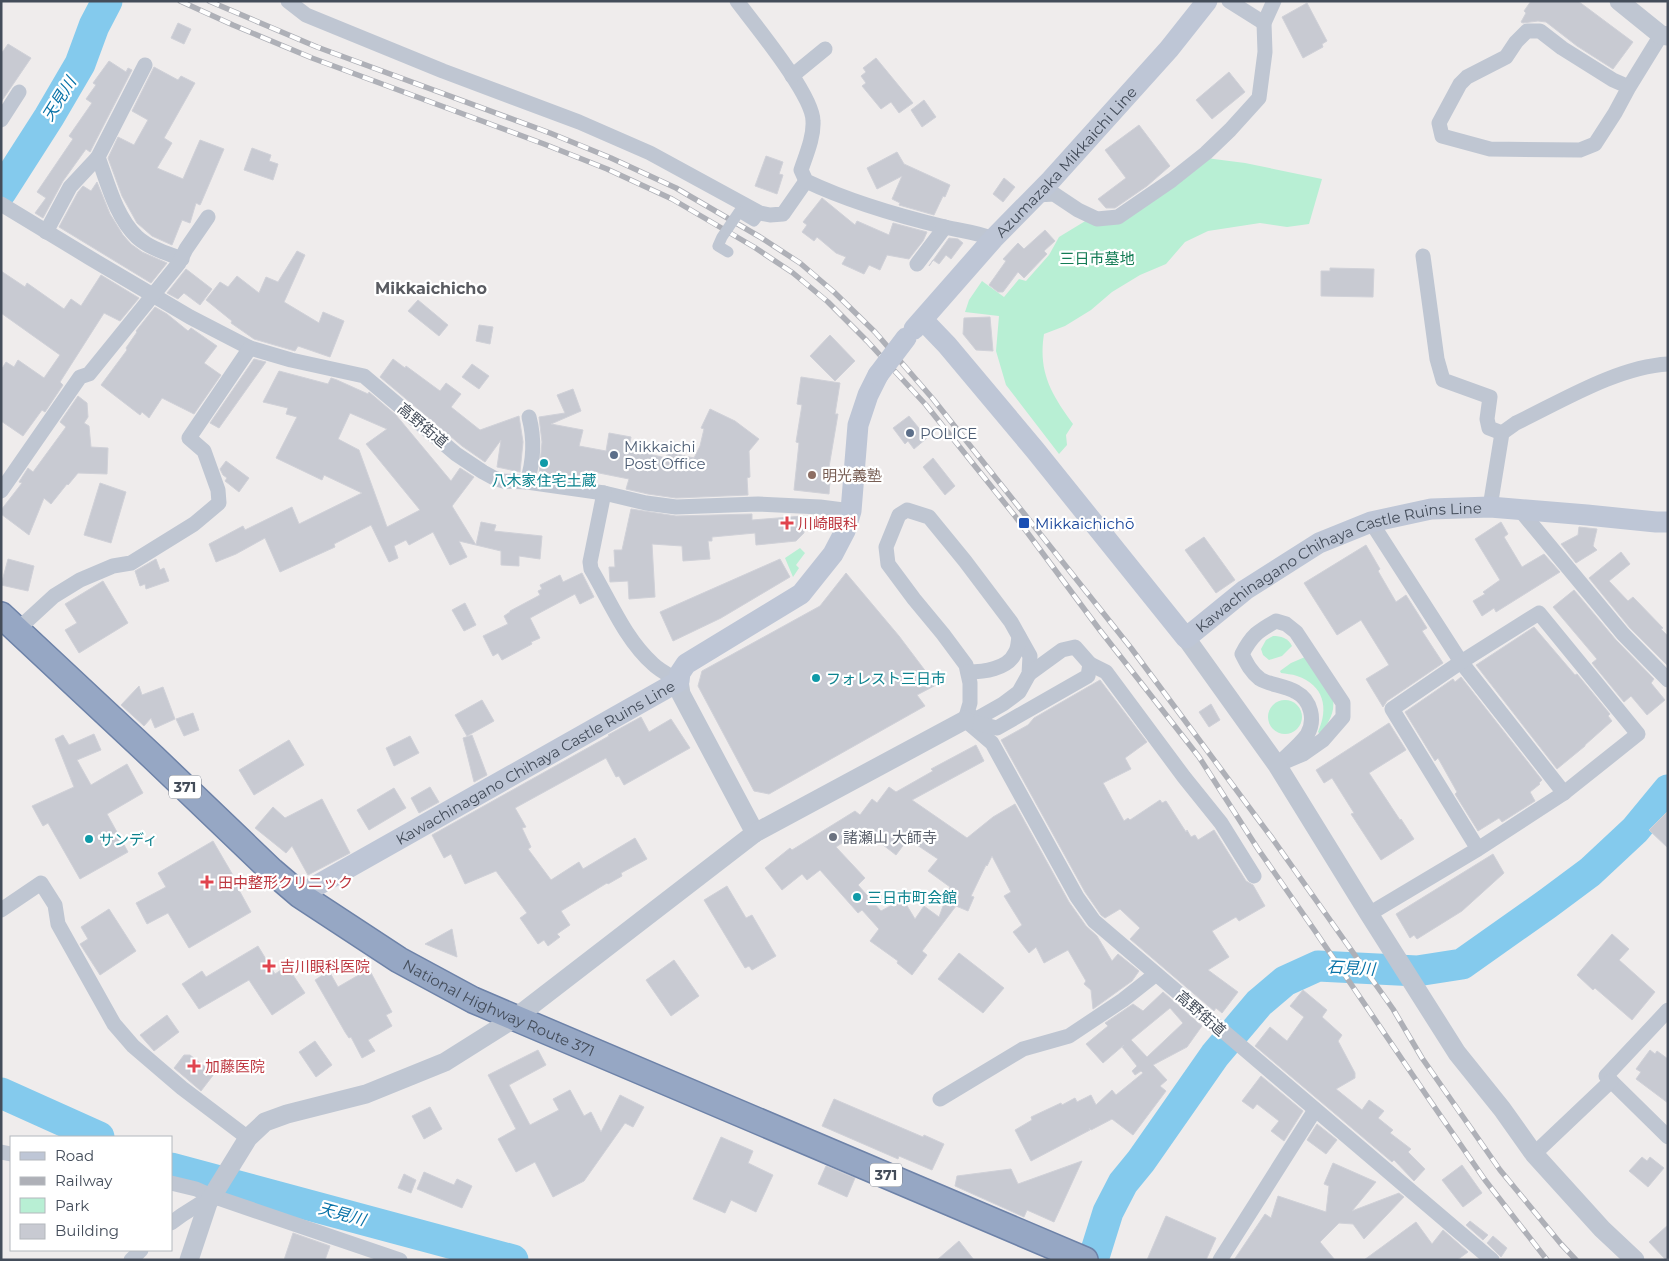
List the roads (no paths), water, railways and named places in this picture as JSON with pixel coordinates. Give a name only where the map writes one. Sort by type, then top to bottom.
[{"type":"highway","name":"National Highway Route 371","points":[[9,623],[272,871],[300,895],[399,960],[473,1000],[1086,1260]]},
{"type":"main road","name":"Azumazaka Mikkaichi Line","points":[[923,320],[993,239],[1037,195],[1169,49],[1207,1]]},
{"type":"main road","name":"Kawachinagano Chihaya Castle Ruins Line","points":[[300,895],[679,682],[680,673],[686,664],[801,594],[833,554],[845,531],[851,511],[858,425],[868,395],[878,375],[891,356],[923,320],[947,345],[1186,638],[1245,590],[1319,544],[1371,522],[1431,509],[1490,507],[1668,522]]},
{"type":"street","points":[[288,1],[306,15],[579,122],[650,153],[760,213],[770,215],[783,214],[806,181]]},
{"type":"street","points":[[738,1],[792,76],[810,105],[813,121],[809,145],[801,170],[806,181],[833,193],[945,227],[982,234],[993,239]]},
{"type":"street","points":[[1229,1],[1264,23]]},
{"type":"street","points":[[1037,195],[1054,194],[1078,210],[1097,219],[1118,217],[1172,180],[1206,153],[1230,130],[1258,98],[1265,52],[1264,23],[1274,1]]},
{"type":"street","points":[[1619,1],[1664,36],[1629,87],[1595,144],[1580,150],[1490,149],[1442,136],[1439,123],[1460,84],[1467,77],[1506,56],[1527,31],[1540,31],[1562,48],[1613,80],[1629,87]]},
{"type":"street","points":[[792,76],[825,49]]},
{"type":"street","points":[[46,232],[70,188],[98,158],[145,64]]},
{"type":"street","points":[[1,120],[19,92]]},
{"type":"street","points":[[98,158],[125,224],[138,238],[158,250],[182,258]]},
{"type":"street","name":"高野街道","points":[[1,204],[28,222],[154,296],[250,348],[291,360],[364,376],[456,454],[482,472],[503,481],[527,482],[604,493],[646,503],[676,507],[758,504],[820,507],[851,511]]},
{"type":"street","points":[[728,252],[718,246],[739,212],[754,221],[760,213]]},
{"type":"street","points":[[1,491],[80,377],[89,374],[154,296],[208,218]]},
{"type":"street","points":[[917,264],[945,227]]},
{"type":"street","points":[[1423,256],[1437,359],[1443,380],[1490,397],[1487,419],[1489,428],[1502,433]]},
{"type":"street","points":[[9,623],[80,580],[113,566],[131,563],[194,524],[219,503],[218,490],[204,451],[189,438],[250,348]]},
{"type":"street","points":[[1490,507],[1502,433],[1516,423],[1624,372],[1668,364]]},
{"type":"street","points":[[527,482],[534,453],[528,417]]},
{"type":"street","points":[[604,493],[590,562],[591,569],[621,623],[637,646],[653,665],[679,682],[681,694],[755,833]]},
{"type":"street","points":[[965,720],[970,702],[970,682],[966,665],[944,634],[914,599],[888,564],[886,547],[899,515],[907,510],[928,517],[965,561],[1011,622],[1030,656],[1029,674]]},
{"type":"street","points":[[1520,510],[1623,634],[1668,680]]},
{"type":"street","points":[[1371,522],[1461,662],[1564,793]]},
{"type":"street","points":[[1369,914],[1478,849],[1564,793],[1638,734],[1539,612],[1392,709],[1478,849]]},
{"type":"street","points":[[1276,620],[1286,624],[1296,632],[1343,703],[1342,717],[1323,740],[1303,754],[1277,765],[1307,734],[1312,716],[1308,702],[1298,692],[1262,680],[1251,671],[1242,654],[1250,639],[1261,629],[1276,620]]},
{"type":"street","points":[[968,672],[982,672],[1002,666],[1015,655],[1019,637]]},
{"type":"street","points":[[1186,638],[1277,765],[1457,1053],[1534,1154],[1602,1229],[1635,1260]]},
{"type":"street","points":[[189,1260],[208,1203],[244,1146],[265,1122],[286,1114],[366,1094],[445,1062],[515,1018],[755,833],[965,720],[980,717],[1003,704],[1019,692],[1029,674],[1062,650],[1075,647],[1090,664],[1106,672],[1184,777],[1221,823],[1254,876]]},
{"type":"street","points":[[965,720],[997,728],[1088,676],[1090,664]]},
{"type":"street","name":"高野街道","points":[[965,720],[992,743],[1077,897],[1094,921],[1492,1260]]},
{"type":"street","points":[[1,910],[41,883],[55,904],[58,924],[114,1024],[133,1046],[182,1088],[244,1146]]},
{"type":"street","points":[[940,1099],[1023,1049],[1070,1036],[1156,974]]},
{"type":"street","points":[[1668,1010],[1606,1076],[1668,1137]]},
{"type":"street","points":[[1534,1154],[1611,1081]]},
{"type":"street","points":[[1220,1260],[1315,1110]]},
{"type":"street","points":[[172,1183],[214,1194],[374,1256],[400,1260]]},
{"type":"street","points":[[172,1222],[214,1194]]},
{"type":"waterway","name":"天見川","points":[[1,192],[80,64],[94,26],[107,1]]},
{"type":"waterway","name":"石見川","points":[[1093,1260],[1108,1212],[1123,1183],[1141,1161],[1215,1055],[1259,1003],[1285,981],[1318,966],[1417,971],[1462,964],[1590,872],[1635,830],[1668,790]]},
{"type":"waterway","name":"天見川","points":[[1,1093],[97,1136]]},
{"type":"waterway","name":"天見川","points":[[172,1168],[513,1260]]},
{"type":"railway","points":[[180,1],[312,58],[544,144],[607,169],[672,199],[754,247],[793,273],[828,302],[926,405],[1015,516],[1099,629],[1199,757],[1258,849],[1431,1102],[1485,1180],[1547,1260]]},
{"type":"railway","points":[[209,1],[317,47],[550,133],[676,188],[760,237],[800,263],[834,292],[875,332],[933,399],[1131,648],[1272,838],[1393,1009],[1422,1058],[1500,1170],[1576,1260]]},
{"type":"place","name":"POLICE","points":[[910,433]]},
{"type":"place","name":"Mikkaichi Post Office","points":[[614,455]]},
{"type":"place","name":"八木家住宅土蔵","points":[[544,463]]},
{"type":"place","name":"明光義塾","points":[[812,475]]},
{"type":"place","name":"川崎眼科","points":[[787,523]]},
{"type":"place","name":"Mikkaichichō","points":[[1024,523]]},
{"type":"place","name":"フォレスト三日市","points":[[816,678]]},
{"type":"place","name":"諸瀬山 大師寺","points":[[833,837]]},
{"type":"place","name":"サンディ","points":[[89,839]]},
{"type":"place","name":"田中整形クリニック","points":[[207,882]]},
{"type":"place","name":"三日市町会館","points":[[857,897]]},
{"type":"place","name":"吉川眼科医院","points":[[269,966]]},
{"type":"place","name":"加藤医院","points":[[194,1066]]},
{"type":"district","name":"Mikkaichicho","points":[[431,288]]},
{"type":"park label","name":"三日市墓地","points":[[1097,258]]}]
